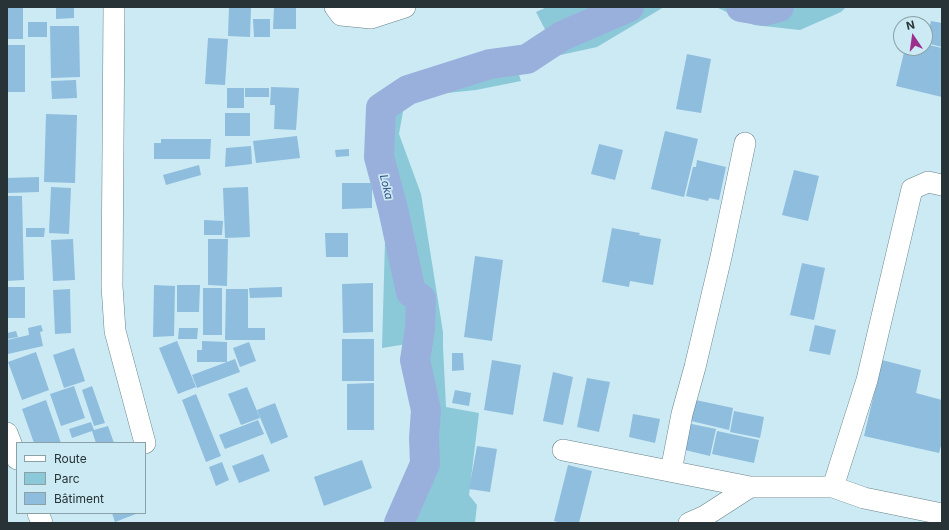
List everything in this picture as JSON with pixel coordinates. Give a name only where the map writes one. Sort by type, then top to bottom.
[{"type":"street","points":[[114,7],[112,286],[115,331],[144,442]]},
{"type":"street","points":[[334,7],[341,15],[371,18],[405,7]]},
{"type":"street","points":[[671,471],[682,414],[721,257],[745,143]]},
{"type":"street","points":[[833,487],[867,380],[912,189],[928,182],[942,185]]},
{"type":"street","points":[[7,433],[16,456]]},
{"type":"street","points":[[563,450],[750,487],[833,487],[864,498],[942,514]]},
{"type":"street","points":[[689,523],[705,516],[750,487]]},
{"type":"green space","points":[[547,7],[664,7],[597,47],[556,56],[550,39],[536,12]]},
{"type":"green space","points":[[716,7],[846,7],[841,12],[800,30],[754,25]]},
{"type":"green space","points":[[511,50],[521,81],[476,90],[418,96],[404,106],[399,134],[421,194],[443,332],[446,407],[479,413],[469,495],[477,505],[475,523],[398,523],[408,506],[409,473],[422,415],[407,344],[382,348],[385,241],[382,177],[373,143],[370,111],[400,89],[467,64]]},
{"type":"building","points":[[7,7],[23,7],[23,39],[7,39]]},
{"type":"building","points":[[56,7],[74,7],[74,18],[56,19]]},
{"type":"building","points":[[229,7],[251,7],[250,37],[228,36]]},
{"type":"building","points":[[274,7],[296,7],[296,29],[273,29]]},
{"type":"building","points":[[253,19],[270,19],[270,37],[254,37]]},
{"type":"building","points":[[933,21],[942,23],[942,47],[933,45]]},
{"type":"building","points":[[28,22],[47,22],[47,37],[28,37]]},
{"type":"building","points":[[50,26],[79,26],[80,77],[51,78]]},
{"type":"building","points":[[208,38],[228,39],[225,85],[205,84]]},
{"type":"building","points":[[7,45],[25,45],[25,92],[7,92]]},
{"type":"building","points":[[933,46],[942,48],[942,97],[896,86],[903,56],[933,56]]},
{"type":"building","points":[[687,54],[711,59],[701,113],[676,109]]},
{"type":"building","points":[[76,80],[77,98],[52,99],[51,81]]},
{"type":"building","points":[[271,87],[299,88],[296,130],[274,129],[275,105],[270,105]]},
{"type":"building","points":[[227,88],[244,88],[244,108],[227,108]]},
{"type":"building","points":[[245,88],[269,88],[269,97],[245,97]]},
{"type":"building","points":[[225,113],[250,113],[250,136],[225,136]]},
{"type":"building","points":[[46,114],[77,115],[75,183],[44,182]]},
{"type":"building","points":[[665,131],[698,139],[684,197],[651,189]]},
{"type":"building","points":[[297,136],[300,158],[256,163],[253,141]]},
{"type":"building","points":[[161,139],[211,139],[210,159],[154,159],[154,143],[161,143]]},
{"type":"building","points":[[599,144],[623,150],[615,180],[591,174]]},
{"type":"building","points":[[251,146],[252,164],[225,167],[226,148]]},
{"type":"building","points":[[349,149],[349,156],[336,157],[335,150]]},
{"type":"building","points":[[697,160],[726,167],[719,200],[709,198],[708,201],[686,196],[693,167],[696,167]]},
{"type":"building","points":[[199,165],[201,175],[166,185],[163,175]]},
{"type":"building","points":[[794,170],[819,176],[808,221],[782,215]]},
{"type":"building","points":[[39,177],[39,192],[7,193],[7,178]]},
{"type":"building","points":[[342,183],[372,183],[372,208],[342,209]]},
{"type":"building","points":[[51,187],[71,188],[69,234],[49,233]]},
{"type":"building","points":[[248,187],[250,237],[225,238],[223,188]]},
{"type":"building","points":[[7,196],[22,196],[24,280],[7,281]]},
{"type":"building","points":[[204,220],[223,221],[222,235],[204,235]]},
{"type":"building","points":[[26,228],[45,228],[44,237],[26,237]]},
{"type":"building","points":[[612,228],[640,233],[639,235],[661,239],[653,285],[630,281],[629,287],[602,282]]},
{"type":"building","points":[[325,233],[348,233],[348,257],[326,257]]},
{"type":"building","points":[[73,239],[75,280],[53,281],[51,240]]},
{"type":"building","points":[[208,239],[228,239],[227,286],[208,285]]},
{"type":"building","points":[[475,256],[503,260],[492,341],[464,337]]},
{"type":"building","points":[[802,263],[825,268],[814,320],[790,315]]},
{"type":"building","points":[[373,283],[373,332],[343,333],[342,284]]},
{"type":"building","points":[[154,285],[175,286],[174,336],[153,337]]},
{"type":"building","points":[[177,285],[200,285],[199,312],[177,312]]},
{"type":"building","points":[[7,287],[25,287],[25,318],[7,318]]},
{"type":"building","points":[[282,287],[282,297],[250,298],[249,288]]},
{"type":"building","points":[[203,288],[222,288],[222,335],[203,335]]},
{"type":"building","points":[[70,289],[71,333],[55,334],[53,290]]},
{"type":"building","points":[[226,289],[248,289],[248,328],[265,328],[265,340],[225,340]]},
{"type":"building","points":[[41,325],[43,331],[40,332],[43,346],[8,354],[7,340],[29,335],[28,328]]},
{"type":"building","points":[[815,325],[836,330],[830,355],[809,351]]},
{"type":"building","points":[[179,328],[198,328],[197,339],[178,339]]},
{"type":"building","points":[[16,331],[18,337],[7,339],[7,333]]},
{"type":"building","points":[[342,339],[374,339],[374,381],[342,381]]},
{"type":"building","points":[[177,341],[196,387],[178,394],[159,348]]},
{"type":"building","points":[[202,341],[227,342],[227,362],[197,362],[197,350],[202,350]]},
{"type":"building","points":[[249,342],[256,361],[240,367],[233,348]]},
{"type":"building","points":[[74,348],[85,381],[64,388],[53,355]]},
{"type":"building","points":[[36,352],[49,390],[22,400],[8,362]]},
{"type":"building","points":[[452,353],[463,353],[464,370],[452,371]]},
{"type":"building","points":[[235,359],[240,372],[197,388],[192,375]]},
{"type":"building","points":[[492,360],[521,365],[513,415],[484,410]]},
{"type":"building","points":[[882,360],[921,370],[916,393],[942,400],[942,442],[939,453],[864,436]]},
{"type":"building","points":[[553,372],[573,377],[563,425],[543,421]]},
{"type":"building","points":[[587,378],[610,382],[599,432],[577,427]]},
{"type":"building","points":[[374,383],[374,430],[347,430],[347,384]]},
{"type":"building","points":[[74,386],[85,418],[61,426],[50,394]]},
{"type":"building","points":[[92,386],[105,423],[94,426],[82,390]]},
{"type":"building","points":[[247,387],[260,418],[241,425],[228,394]]},
{"type":"building","points":[[455,390],[471,393],[469,406],[452,403]]},
{"type":"building","points":[[196,394],[221,456],[206,462],[182,400]]},
{"type":"building","points":[[691,399],[733,408],[729,430],[687,420]]},
{"type":"building","points":[[46,400],[61,442],[34,442],[22,409]]},
{"type":"building","points":[[275,403],[288,437],[271,444],[257,410]]},
{"type":"building","points":[[734,411],[764,417],[760,438],[730,432]]},
{"type":"building","points":[[633,414],[660,419],[655,443],[629,437]]},
{"type":"building","points":[[258,420],[264,434],[225,449],[219,435]]},
{"type":"building","points":[[91,422],[94,430],[108,426],[114,442],[96,442],[92,431],[72,438],[69,429]]},
{"type":"building","points":[[687,423],[716,429],[710,456],[681,449]]},
{"type":"building","points":[[717,431],[759,440],[754,463],[712,454]]},
{"type":"building","points":[[477,446],[497,449],[490,492],[469,489]]},
{"type":"building","points":[[263,454],[270,471],[239,483],[232,466]]},
{"type":"building","points":[[362,460],[372,488],[324,506],[314,477]]},
{"type":"building","points":[[222,462],[229,480],[216,486],[209,467]]},
{"type":"building","points":[[568,465],[592,471],[579,523],[562,523],[554,521]]},
{"type":"building","points":[[112,514],[136,514],[115,522]]},
{"type":"waterway","name":"Loka","points":[[399,523],[425,464],[424,438],[426,410],[415,360],[420,329],[421,299],[411,292],[393,209],[379,157],[381,108],[408,90],[490,64],[527,59],[562,36],[629,7]]},
{"type":"waterway","name":"Loka","points":[[741,7],[764,11],[779,7]]}]
